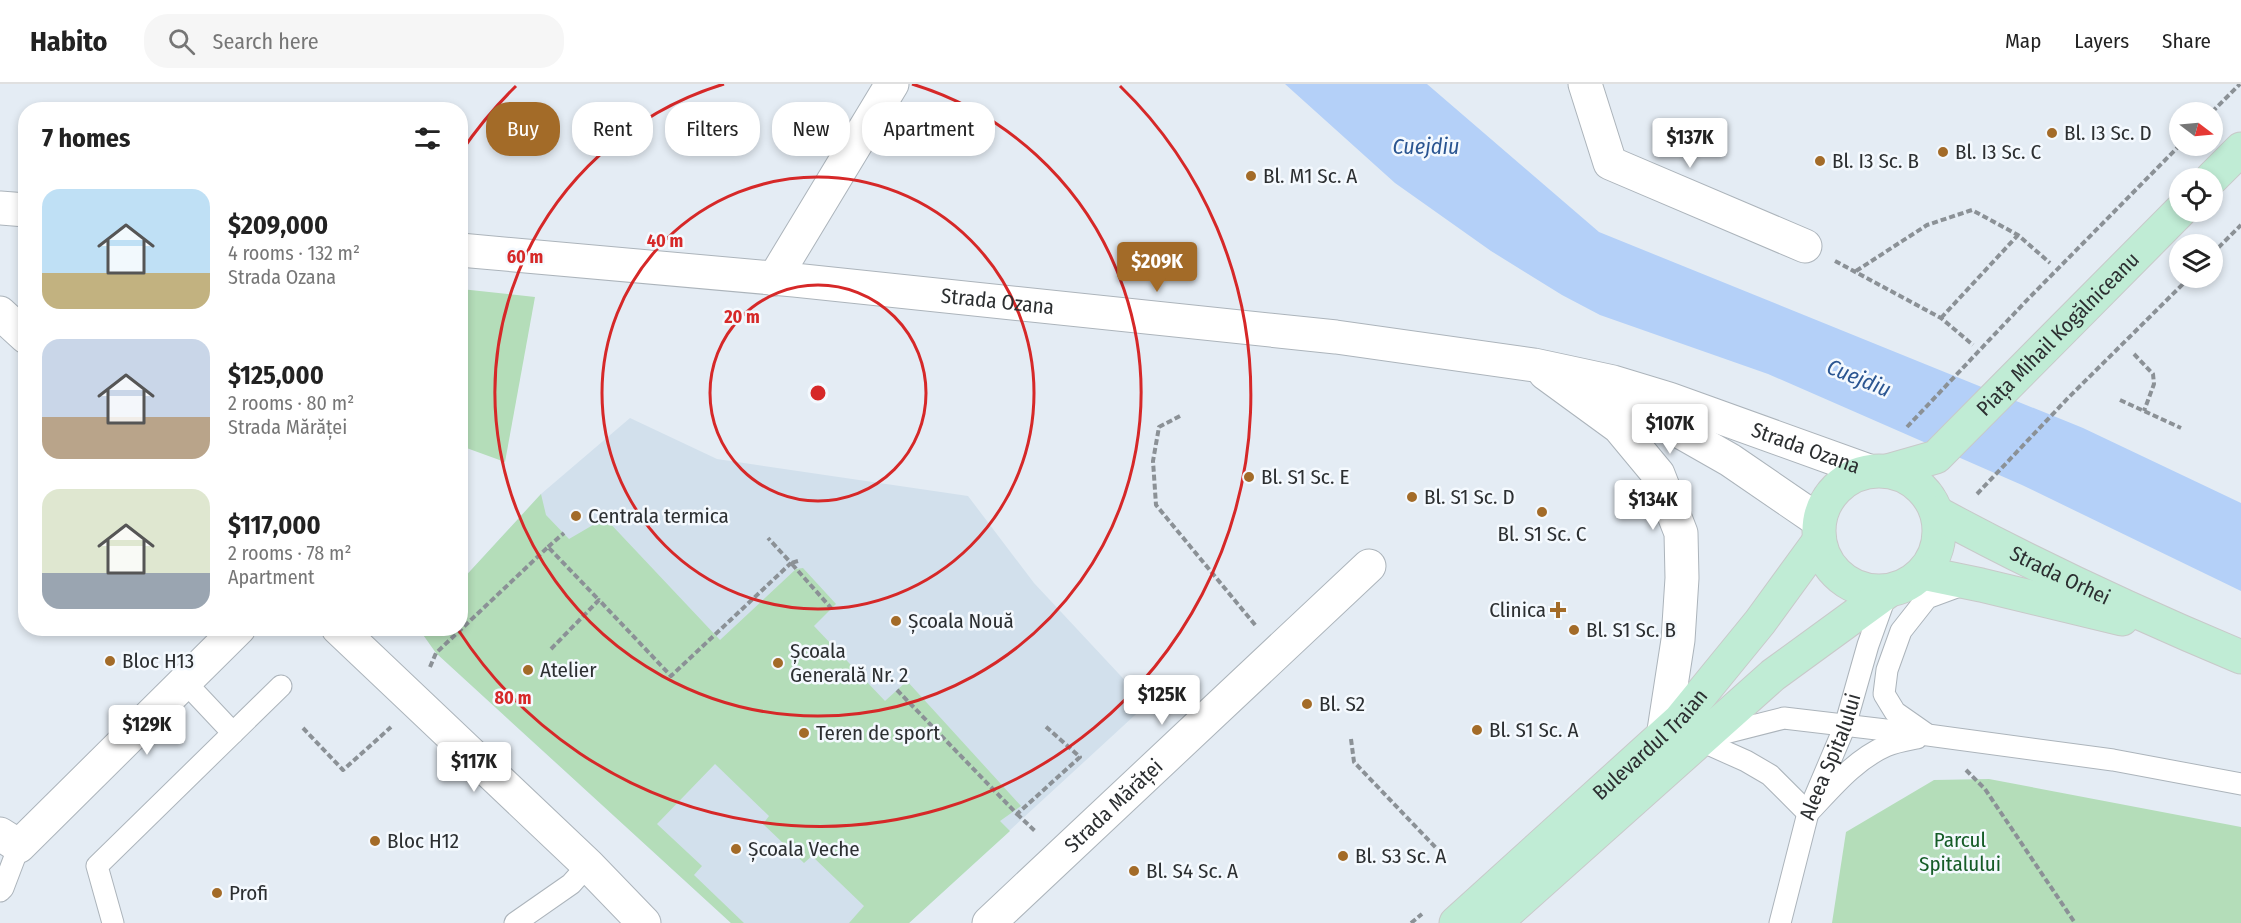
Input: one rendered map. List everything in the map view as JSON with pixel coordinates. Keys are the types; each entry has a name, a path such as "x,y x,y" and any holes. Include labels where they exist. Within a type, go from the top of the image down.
{"main road":[{"path":"2222,168 2241,149"},
{"name":"Piața Mihail Kogălniceanu","path":"1878,471 1936,457 2169,222"},
{"path":"1934,506 1918,485 1904,476 1878,471 1848,480 1831,494 1823,507 1819,531 1827,563 1843,580 1864,590 1887,592 1899,588 1923,573 1938,545 1939,529 1934,506 1936,457"},
{"name":"Strada Orhei","path":"1934,506 2014,554 2184,634 2241,657"},
{"name":"Bulevardul Traian","path":"1456,923 1680,720 1745,640 1819,531"},
{"name":"Strada Orhei","path":"1923,573 1970,582 2184,634"},
{"name":"Bulevardul Traian","path":"1495,923 1773,675 1887,592"}],"street":[{"path":"774,279 892,84"},
{"path":"1585,84 1610,163 1805,246"},
{"path":"0,208 18,209"},
{"name":"Strada Ozana","path":"468,251 774,279 1336,337 1534,365 1613,382 1669,399 1878,471"},
{"path":"0,313 18,330"},
{"path":"1534,365 1619,427 1658,474 1681,533 1682,578 1678,640 1663,737"},
{"name":"Strada Ozana","path":"1534,365 1665,423 1730,460 1819,531"},
{"name":"Strada Mărăței","path":"989,923 1369,566"},
{"path":"9,840 185,682 231,636"},
{"path":"346,636 588,865 644,923"}],"lane":[{"path":"1928,735 1894,712 1884,694 1887,670 1901,631 1927,598 1970,582"},
{"name":"Aleea Spitalului","path":"1780,923 1808,813 1845,726 1865,654 1887,592"},
{"path":"185,682 233,733"},
{"path":"113,923 97,866 281,686"},
{"path":"1699,740 1784,718 2114,760 2241,784"},
{"path":"1699,740 1746,761 1770,775 1808,813 1837,782 1860,762 1886,746 1928,735"},
{"path":"0,891 3,888 9,840"},
{"path":"515,923 571,884 588,865"}],"path":[{"path":"2221,102 2240,84"},
{"path":"1915,418 2169,156"},
{"path":"1856,271 1927,225 1972,210 2018,235 2050,262"},
{"path":"2223,243 2241,225"},
{"path":"1941,318 2018,235"},
{"path":"1805,246 1941,318 1973,345"},
{"path":"2134,354 2153,374 2154,384 2144,411"},
{"path":"2120,400 2181,428"},
{"path":"1180,416 1159,427 1153,461 1156,505 1278,652"},
{"path":"468,623 564,533"},
{"path":"768,538 831,608"},
{"path":"548,547 672,676 791,563 798,561"},
{"path":"552,649 598,600"},
{"path":"427,674 436,653 454,636"},
{"path":"897,690 1023,818"},
{"path":"303,728 343,770 396,723"},
{"path":"1017,814 1080,757 1044,725"},
{"path":"1928,735 1985,789 2075,923"},
{"path":"1351,739 1354,762 1437,849"}],"shaded area":[{"name":"Școala Generală Nr. 2","path":"630,418 717,459 968,496 1034,583 1147,704 909,923 731,923 436,653 424,636 468,636 468,573 541,494"}],"green space":[{"path":"468,290 535,297 505,462 468,449"},
{"path":"541,494 546,515 569,539 605,518 720,640 796,569 803,568 836,604 814,626 885,701 907,681 1021,806 1000,821 1010,831 909,923 849,923 864,906 812,856 804,863 763,824 769,816 715,764 657,824 702,866 694,875 744,923 731,923 436,653 424,636 468,636 468,573"},
{"name":"Parcul Spitalului","path":"1989,779 2241,827 2241,923 1832,923 1846,832 1934,780"}],"water":[{"name":"Cuejdiu","path":"1285,84 1427,84 1599,232 2083,428 2241,503 2241,591 2022,485 1768,374 1600,315 1562,295 1491,251 1395,183"}],"place":[{"name":"Bl. I3 Sc. D","path":"2052,133"},
{"name":"Bl. I3 Sc. C","path":"1943,152"},
{"name":"Bl. I3 Sc. B","path":"1820,161"},
{"name":"Bl. M1 Sc. A","path":"1251,176"},
{"name":"Bl. S1 Sc. E","path":"1249,477"},
{"name":"Bl. S1 Sc. D","path":"1412,497"},
{"name":"Bl. S1 Sc. C","path":"1542,512"},
{"name":"Centrala termica","path":"576,516"},
{"name":"Clinica","path":"1558,610"},
{"name":"Școala Nouă","path":"896,621"},
{"name":"Bl. S1 Sc. B","path":"1574,630"},
{"name":"Bloc H13","path":"110,661"},
{"name":"Școala Generală Nr. 2","path":"778,663"},
{"name":"Atelier","path":"528,670"},
{"name":"Bl. S2","path":"1307,704"},
{"name":"Bl. S1 Sc. A","path":"1477,730"},
{"name":"Teren de sport","path":"804,733"},
{"name":"Bloc H12","path":"375,841"},
{"name":"Școala Veche","path":"736,849"},
{"name":"Bl. S3 Sc. A","path":"1343,856"},
{"name":"Bl. S4 Sc. A","path":"1134,871"},
{"name":"Profi","path":"217,893"}]}
